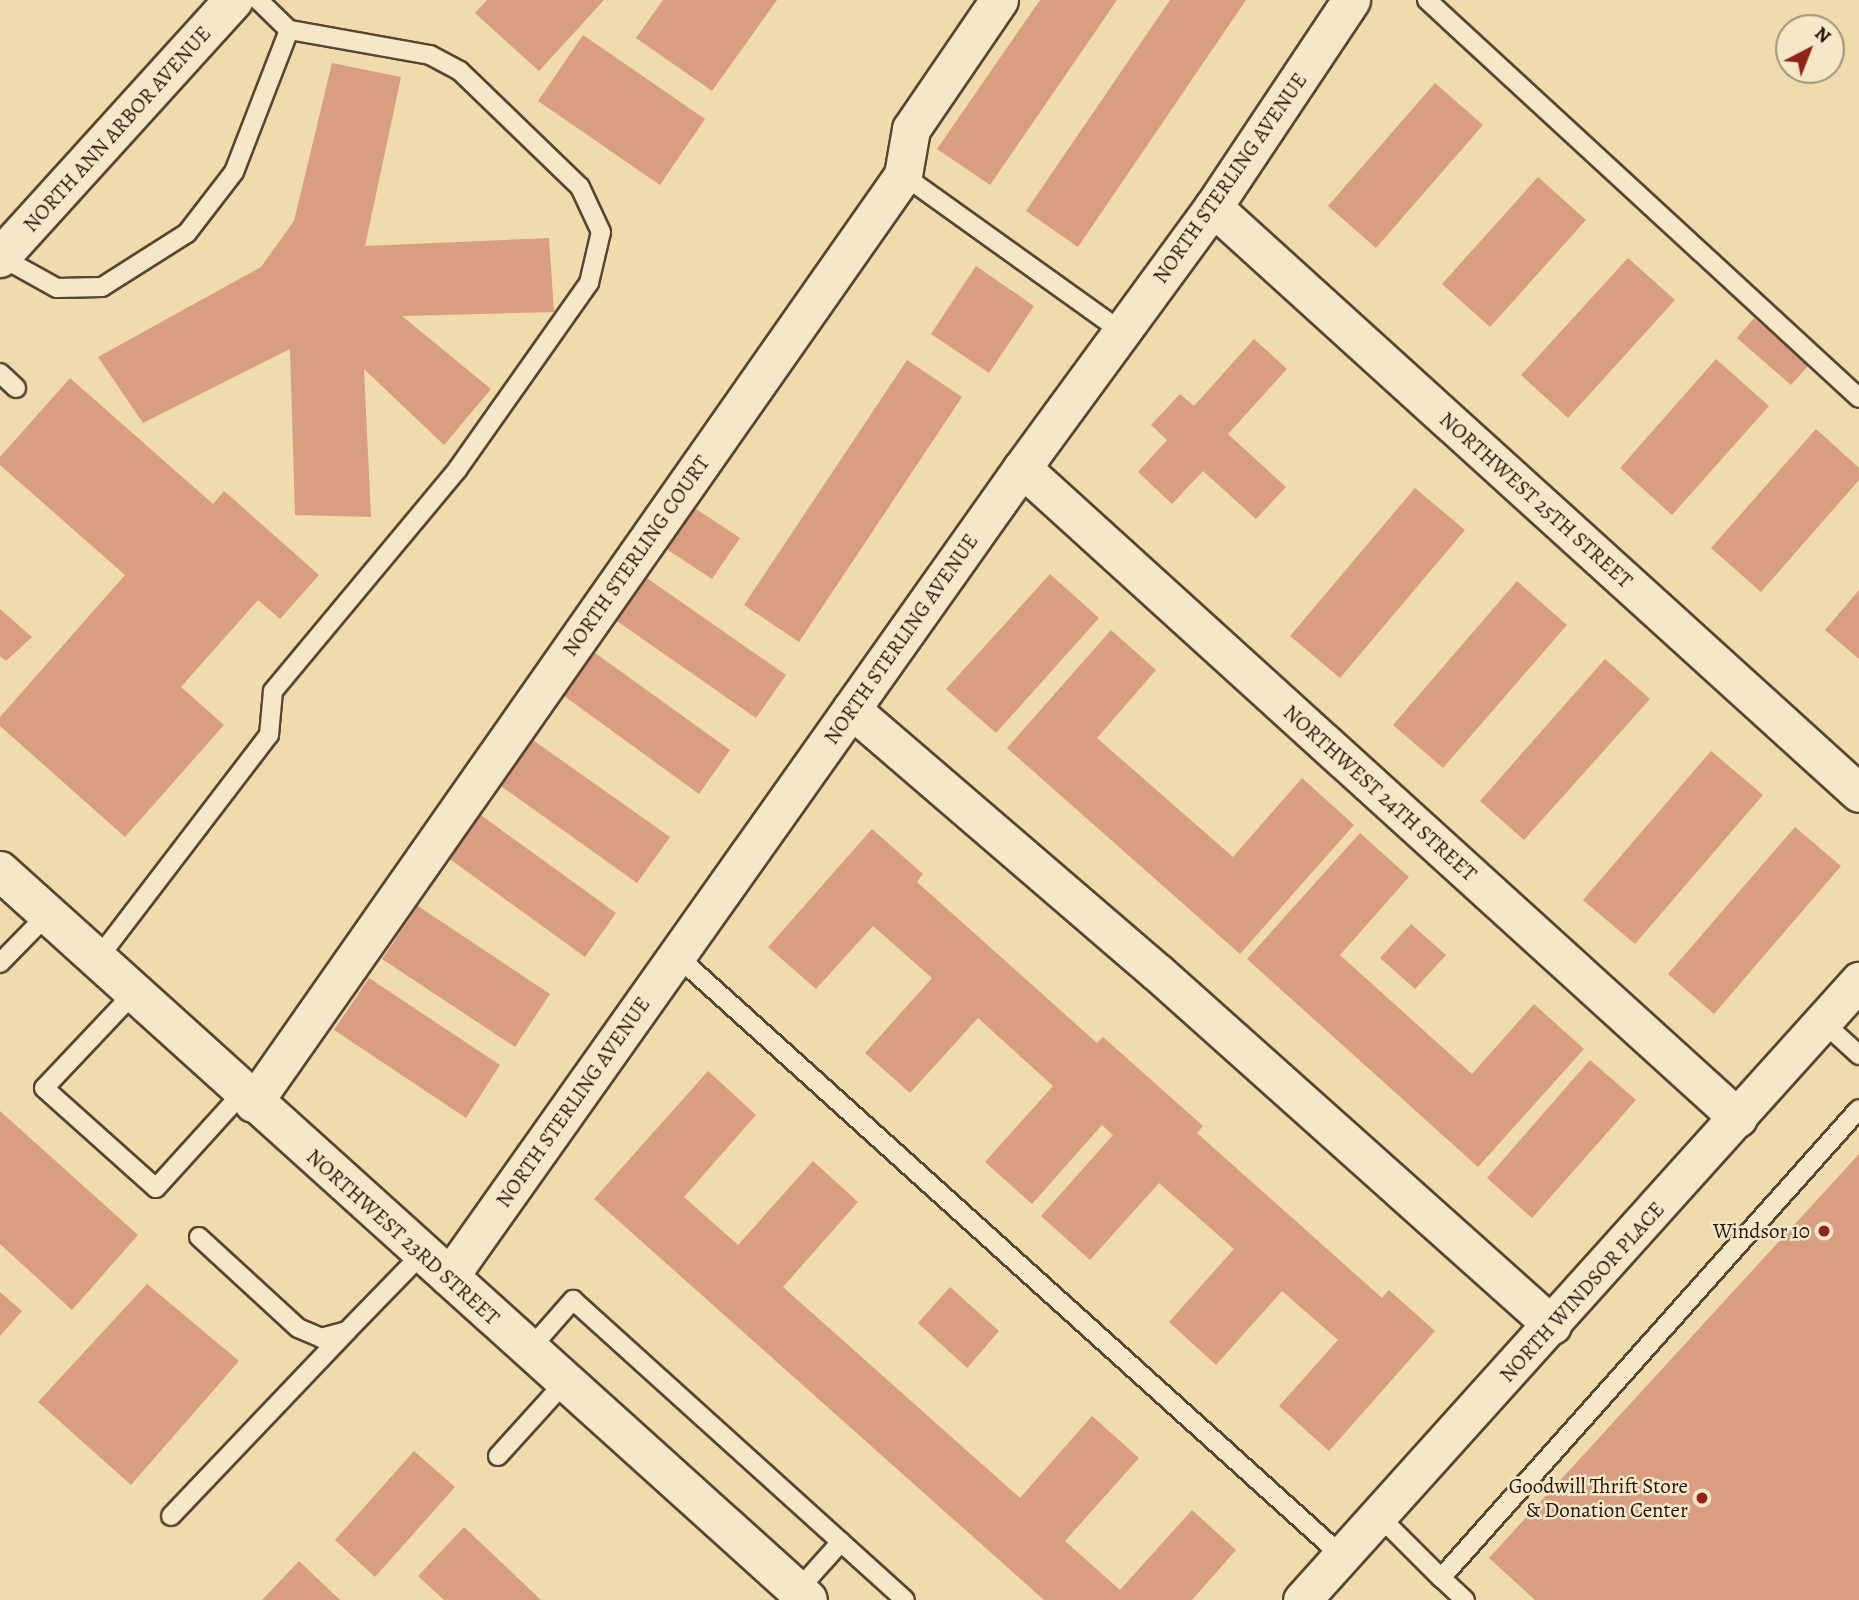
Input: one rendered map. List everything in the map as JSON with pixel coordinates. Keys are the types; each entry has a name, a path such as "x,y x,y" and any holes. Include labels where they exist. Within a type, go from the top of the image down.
{"main road":[{"name":"NORTH ANN ARBOR AVENUE","path":"3,249 234,0"},
{"name":"NORTHWEST 23RD STREET","path":"0,871 96,961 803,1595"}],"street":[{"name":"NORTH STERLING COURT","path":"248,1098 903,175 911,129 999,0"},
{"name":"NORTH STERLING AVENUE","path":"435,1265 677,956 1022,468 1213,207 1351,0"},
{"name":"NORTHWEST 25TH STREET","path":"1213,207 1859,793"},
{"name":"NORTHWEST 24TH STREET","path":"1022,468 1738,1118"},
{"path":"851,709 1157,972 1552,1325"},
{"name":"NORTH WINDSOR PLACE","path":"1316,1595 1342,1556 1859,981"}],"lane":[{"path":"96,961 270,735 273,691 457,470 589,284 601,232 580,187 460,71 430,55 289,30 258,0"},
{"path":"1427,0 1859,398"},
{"path":"3,249 57,288 102,287 187,233 234,172 289,30"},
{"path":"903,175 1122,332"},
{"path":"0,373 16,388"},
{"path":"0,963 47,915"},
{"path":"677,956 1342,1556"},
{"path":"133,994 44,1088 156,1188 248,1098"},
{"path":"1823,1022 1859,1055"},
{"path":"1441,1578 1859,1109"},
{"path":"199,1237 298,1328 321,1338 347,1331"},
{"path":"172,1516 347,1331 435,1265"},
{"path":"529,1350 573,1300 905,1600"},
{"path":"498,1457 565,1382"},
{"path":"1379,1516 1465,1600"},
{"path":"803,1595 841,1542"}],"building":[{"path":"487,0 604,0 539,71 475,13"},
{"path":"663,0 777,0 712,91 636,38"},
{"path":"1040,0 1117,0 990,185 937,149"},
{"path":"1170,0 1246,0 1078,247 1026,211"},
{"path":"583,35 705,119 660,185 538,101"},
{"path":"332,63 401,77 365,246 549,238 554,312 402,316 491,389 444,445 364,369 371,517 295,515 290,349 143,423 98,357 261,267 294,221"},
{"path":"1435,83 1483,125 1376,248 1328,206"},
{"path":"1538,177 1586,220 1490,327 1442,284"},
{"path":"1628,258 1675,300 1568,418 1521,375"},
{"path":"976,266 1034,306 989,373 931,334"},
{"path":"1754,318 1808,366 1791,385 1737,338"},
{"path":"1254,339 1287,369 1228,434 1286,487 1256,519 1203,471 1172,504 1138,472 1167,440 1151,425 1180,394 1194,406"},
{"path":"1716,359 1769,406 1672,515 1620,468"},
{"path":"907,360 962,397 799,642 744,605"},
{"path":"70,378 213,504 224,491 319,575 280,619 258,600 181,687 224,725 125,837 0,726 0,717 125,575 0,465 0,457"},
{"path":"1816,429 1859,468 1859,480 1761,592 1711,548"},
{"path":"1415,488 1465,530 1340,678 1290,636"},
{"path":"693,507 740,538 712,579 665,548"},
{"path":"1050,574 1099,618 996,733 946,689"},
{"path":"644,576 786,675 756,718 614,619"},
{"path":"1517,581 1567,625 1443,768 1393,725"},
{"path":"1859,590 1859,659 1825,630"},
{"path":"0,609 32,637 6,661 0,656"},
{"path":"1111,630 1156,670 1097,738 1233,857 1302,778 1354,825 1240,954 1007,748"},
{"path":"591,650 730,750 699,794 560,693"},
{"path":"1605,659 1650,699 1524,840 1480,801"},
{"path":"530,738 670,837 637,883 498,784"},
{"path":"1711,751 1763,795 1635,944 1583,900"},
{"path":"478,813 616,913 585,957 447,857"},
{"path":"1795,827 1841,866 1714,1014 1668,974"},
{"path":"872,829 923,874 917,882 1097,1043 1103,1037 1203,1126 1197,1133 1382,1298 1389,1290 1435,1331 1329,1451 1279,1406 1338,1340 1282,1291 1216,1365 1169,1322 1234,1249 1159,1183 1090,1260 1041,1216 1113,1135 1102,1125 1032,1204 985,1162 1053,1086 978,1018 910,1093 865,1053 932,978 873,926 816,989 768,947"},
{"path":"1360,833 1409,877 1340,955 1472,1074 1534,1004 1584,1049 1478,1167 1247,959"},
{"path":"418,906 550,994 515,1047 382,959"},
{"path":"1411,924 1446,955 1415,989 1380,958"},
{"path":"369,978 500,1065 466,1118 334,1030"},
{"path":"1590,1060 1636,1100 1532,1218 1487,1178"},
{"path":"708,1071 756,1115 684,1197 738,1245 813,1161 858,1202 783,1287 1020,1498 1092,1416 1139,1458 1065,1541 1120,1590 1192,1510 1236,1550 1192,1600 1044,1600 594,1199"},
{"path":"0,1111 138,1235 72,1310 0,1244"},
{"name":"Goodwill Thrift Store & Donation Center","path":"1859,1154 1859,1600 1535,1600 1489,1558"},
{"path":"147,1284 239,1361 131,1485 38,1402"},
{"path":"950,1287 999,1331 967,1368 918,1323"},
{"path":"0,1292 22,1311 0,1336"},
{"path":"414,1451 455,1487 375,1577 335,1540"},
{"path":"464,1527 541,1600 444,1600 418,1576"},
{"path":"299,1561 340,1600 262,1600"}],"place":[{"name":"Windsor 10","path":"1824,1231"},
{"name":"Goodwill Thrift Store & Donation Center","path":"1702,1498"}]}
